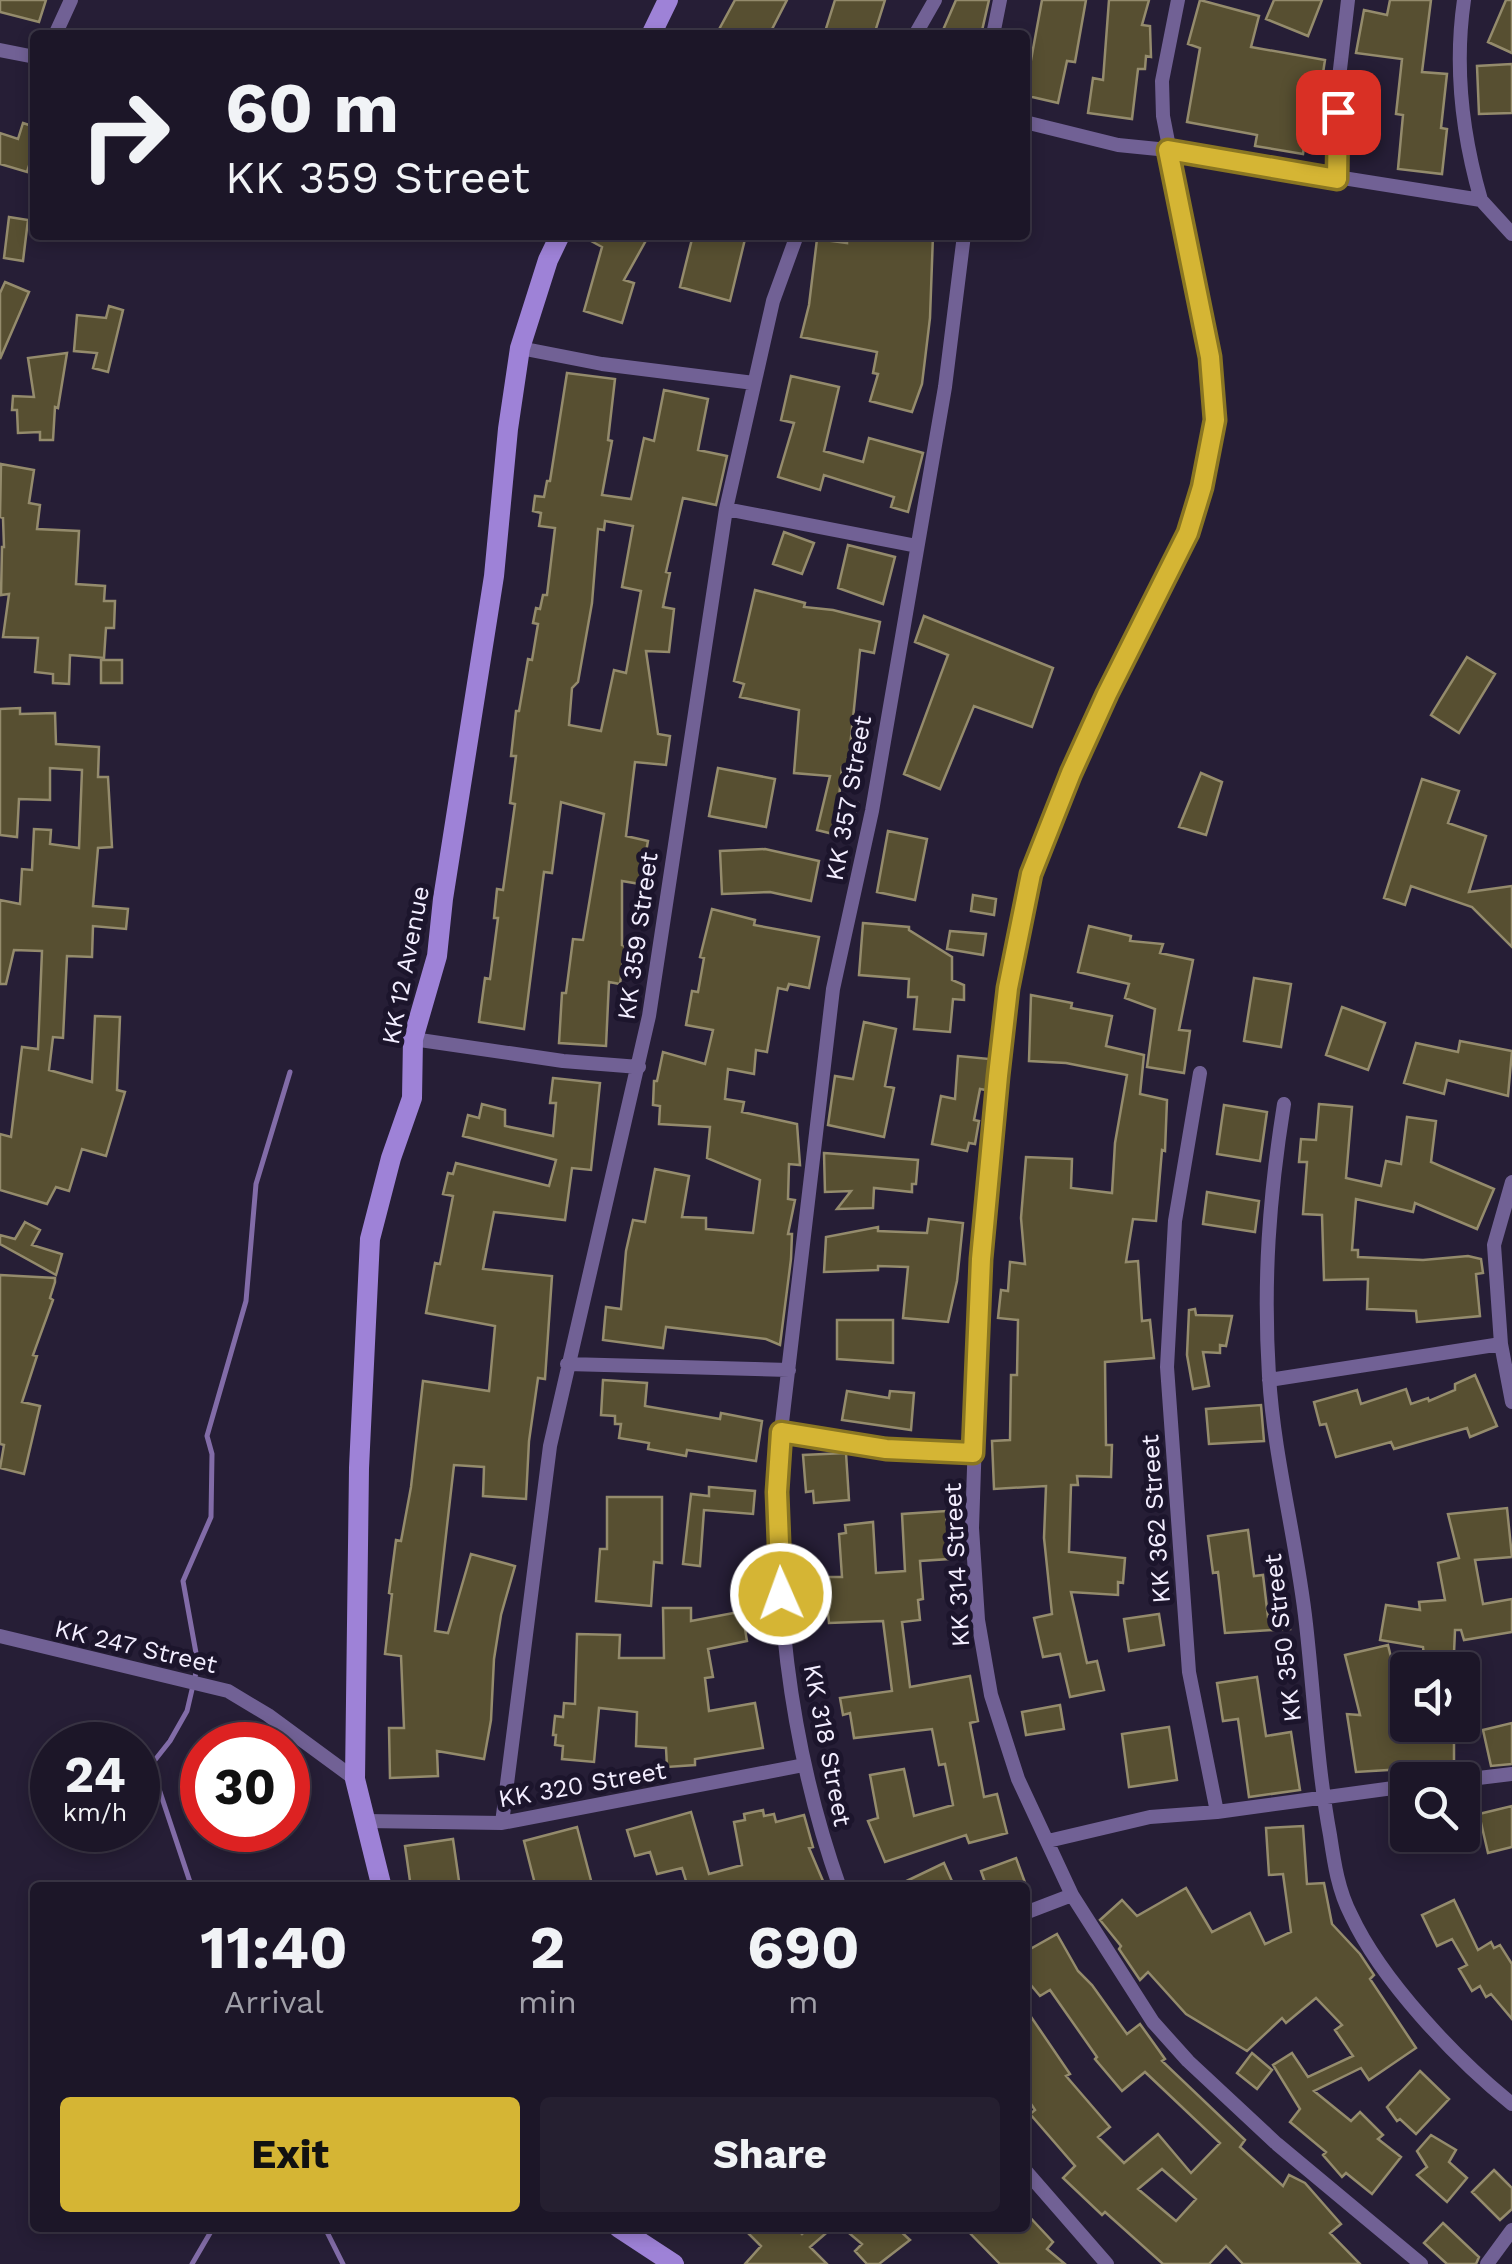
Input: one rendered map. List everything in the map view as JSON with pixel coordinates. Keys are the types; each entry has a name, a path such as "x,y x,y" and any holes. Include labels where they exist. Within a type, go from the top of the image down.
{"main road":[{"path":"653,30 668,0"},
{"name":"KK 12 Avenue","path":"381,1882 356,1779 359,1468 370,1239 412,1098 413,1039 437,956 494,576 520,348 558,240"},
{"path":"625,2232 674,2264"}],"street":[{"path":"57,30 71,0"},
{"path":"918,30 935,0"},
{"path":"994,30 1000,0"},
{"name":"KK 314 Street","path":"1178,0 1162,81 1168,150 1210,357 1215,420 1188,533 1107,694 1031,874 1008,988 981,1259 972,1528 978,1620 991,1694 1018,1778 1072,1895 1154,2022 1188,2061 1277,2144 1421,2264"},
{"path":"1337,179 1339,78 1348,0"},
{"path":"1464,0 1459,35 1466,148 1481,200 1512,234"},
{"path":"0,50 30,56"},
{"path":"1030,123 1118,145 1481,200"},
{"name":"KK 359 Street","path":"502,1822 550,1446 640,1067 726,509 773,300 795,240"},
{"name":"KK 357 Street","path":"788,1370 833,989 872,811 945,387 963,240"},
{"path":"520,348 602,364 754,383"},
{"path":"726,509 917,546"},
{"path":"413,1039 563,1061 640,1067"},
{"name":"KK 362 Street","path":"1200,1073 1175,1222 1167,1367 1189,1672 1217,1812"},
{"name":"KK 350 Street","path":"1284,1104 1264,1266 1269,1380 1306,1620 1323,1796 1337,1878 1349,1912 1391,1982 1512,2104"},
{"path":"1512,1182 1494,1246 1501,1344 1512,1402"},
{"path":"1269,1380 1501,1344"},
{"path":"567,1364 788,1370"},
{"name":"KK 318 Street","path":"788,1370 777,1492 781,1594 792,1702 804,1765 838,1882"},
{"path":"781,1432 886,1449 973,1453"},
{"name":"KK 247 Street","path":"0,1636 228,1691 356,1779"},
{"name":"KK 320 Street","path":"366,1821 502,1822 804,1765"},
{"path":"1480,1778 1512,1774"},
{"path":"1048,1841 1150,1817 1217,1812 1390,1788"},
{"path":"1030,1911 1072,1895"},
{"path":"1030,2176 1107,2264"},
{"path":"1487,2264 1512,2230"}],"building":[{"path":"0,0 46,0 39,22 0,12"},
{"path":"735,0 787,0 772,30 719,30"},
{"path":"835,0 885,0 876,30 826,30"},
{"path":"956,0 989,0 982,30 943,30"},
{"path":"1042,0 1086,0 1075,62 1067,61 1058,103 1030,96 1030,66"},
{"path":"1109,0 1149,0 1142,25 1150,26 1151,57 1146,56 1145,69 1138,69 1132,119 1088,113 1093,78 1103,80"},
{"path":"1200,0 1259,16 1251,47 1325,60 1319,99 1311,98 1303,154 1255,146 1257,135 1187,122 1200,48 1188,44"},
{"path":"1274,0 1322,0 1308,36 1266,19"},
{"path":"1390,0 1431,0 1422,72 1447,74 1441,128 1447,129 1442,174 1398,169 1403,115 1396,114 1402,59 1356,53 1364,10 1387,15"},
{"path":"1506,0 1512,0 1512,53 1488,42"},
{"path":"1512,64 1512,113 1479,114 1477,66"},
{"path":"23,123 30,125 27,172 0,164 0,133 18,139"},
{"path":"9,217 28,220 23,261 4,258"},
{"path":"589,240 646,240 624,280 634,283 622,323 584,311 602,247"},
{"path":"692,240 745,240 730,301 680,287"},
{"path":"817,240 933,240 930,318 922,384 912,412 870,401 878,374 873,373 877,352 801,337"},
{"path":"5,282 29,292 0,359 0,293"},
{"path":"109,306 123,310 108,372 93,368 97,353 74,351 77,315 106,318"},
{"path":"67,353 58,408 55,407 53,440 40,440 40,432 18,433 13,396 34,397 28,358"},
{"path":"567,373 615,379 608,440 612,441 602,495 631,499 644,438 654,441 664,390 708,399 698,450 727,456 716,505 683,498 666,572 670,573 663,607 674,609 669,652 646,651 658,734 670,736 666,765 635,762 626,836 648,841 640,884 622,881 625,946 620,984 609,982 606,1046 559,1043 562,993 566,993 573,939 583,940 604,814 561,802 552,873 544,872 524,1029 479,1022 485,978 490,979 498,918 494,918 497,889 503,890 515,804 510,803 516,711 528,659 532,660 538,624 533,623 536,608 540,609 543,595 547,595 555,528 539,526 541,513 533,511 535,496 544,497","holes":["605,521 633,526 622,587 641,591 626,673 614,670 601,731 569,725 572,688 578,682 592,603 598,529 604,530"]},
{"path":"791,376 839,387 824,451 863,462 869,438 923,453 908,512 891,507 894,497 824,475 820,490 778,477 794,423 781,420"},
{"path":"1,464 34,470 29,503 40,505 37,529 79,531 76,584 105,586 104,601 115,601 114,628 106,628 104,658 70,655 69,684 53,683 53,674 35,672 38,638 3,637 9,594 1,595"},
{"path":"784,532 814,543 802,574 773,564"},
{"path":"848,545 895,557 883,604 838,588"},
{"path":"755,590 805,603 804,607 880,622 874,653 860,650 848,767 842,767 839,798 858,803 849,838 817,830 830,776 794,773 799,710 740,697 744,684 734,681"},
{"path":"924,616 1053,668 1032,727 974,706 940,789 904,774 948,655 915,642"},
{"path":"1467,657 1495,674 1459,733 1431,715"},
{"path":"101,660 122,660 122,683 101,683"},
{"path":"20,708 20,714 55,713 56,744 99,747 98,777 108,777 112,847 98,848 93,906 128,909 126,929 93,926 92,957 67,956 63,1038 53,1037 49,1070 92,1082 95,1016 120,1017 117,1090 125,1092 106,1156 82,1149 69,1191 56,1187 47,1204 0,1190 0,1134 11,1137 22,1047 38,1049 42,951 14,950 6,984 0,984 0,900 20,904 22,869 32,870 34,829 51,830 50,844 79,848 82,770 50,768 50,800 19,799 17,837 0,835 0,709"},
{"path":"718,768 775,779 766,827 709,816"},
{"path":"1201,773 1222,782 1206,835 1179,827"},
{"path":"1422,779 1459,791 1448,823 1486,836 1469,892 1512,886 1512,947 1472,907 1411,886 1405,905 1384,898"},
{"path":"888,831 927,839 915,900 877,892"},
{"path":"765,849 819,861 811,901 770,892 722,894 720,851"},
{"path":"973,895 996,899 994,915 971,911"},
{"path":"712,909 755,920 754,925 819,937 809,988 789,984 787,990 778,988 767,1052 756,1050 754,1074 728,1069 725,1099 744,1102 742,1112 797,1124 800,1165 789,1164 788,1199 795,1200 788,1234 792,1234 791,1259 780,1345 766,1339 666,1327 663,1348 603,1340 606,1307 621,1309 633,1220 645,1222 655,1169 689,1176 682,1217 706,1218 706,1229 753,1233 760,1180 707,1158 710,1127 659,1124 660,1106 653,1105 654,1081 663,1052 705,1064 713,1030 686,1025 692,991 698,992 704,958 700,957"},
{"path":"863,923 909,927 952,957 952,980 964,985 964,1000 953,999 950,1032 914,1029 917,997 908,997 909,979 859,975"},
{"path":"1089,926 1131,936 1130,941 1163,944 1160,953 1193,960 1179,1030 1190,1031 1184,1073 1147,1067 1155,1009 1125,998 1129,984 1078,972"},
{"path":"950,931 986,934 983,955 947,949"},
{"path":"1254,978 1291,984 1281,1047 1244,1041"},
{"path":"1031,995 1112,1016 1106,1046 1144,1055 1140,1094 1167,1100 1156,1221 1133,1219 1126,1262 1138,1261 1142,1321 1150,1320 1154,1358 1105,1362 1106,1445 1112,1445 1111,1477 1077,1476 1078,1485 1071,1485 1069,1552 1125,1558 1123,1583 1118,1582 1118,1595 1071,1592 1087,1663 1097,1661 1104,1690 1070,1697 1060,1654 1043,1657 1034,1618 1052,1614 1044,1538 1046,1486 994,1489 992,1441 1010,1440 1011,1375 1017,1375 1018,1320 998,1318 1001,1290 1008,1291 1010,1262 1025,1264 1021,1218 1026,1157 1072,1159 1071,1188 1112,1193 1115,1143 1127,1075 1066,1063 1029,1061"},
{"path":"1342,1007 1385,1023 1368,1070 1326,1055"},
{"path":"864,1022 896,1029 885,1086 894,1088 884,1137 828,1125 835,1076 853,1079"},
{"path":"1460,1041 1512,1051 1508,1096 1447,1080 1444,1094 1404,1083 1416,1043 1458,1052"},
{"path":"958,1056 990,1059 986,1090 980,1089 974,1120 979,1121 975,1144 969,1143 967,1151 932,1144 941,1096 955,1099"},
{"path":"553,1078 600,1083 591,1170 572,1168 565,1220 494,1212 483,1269 552,1276 545,1379 538,1378 526,1499 483,1496 484,1467 454,1465 435,1631 448,1633 471,1554 515,1566 501,1615 484,1759 437,1751 438,1776 390,1778 389,1728 404,1728 401,1656 385,1654 392,1594 389,1593 396,1540 401,1541 411,1487 423,1381 489,1391 495,1326 426,1313 453,1196 443,1194 448,1173 453,1174 456,1163 549,1186 556,1160 463,1136 468,1115 479,1118 482,1104 505,1110 505,1126 553,1136"},
{"path":"1319,1104 1352,1107 1346,1178 1381,1186 1386,1161 1401,1164 1407,1117 1436,1121 1431,1162 1494,1189 1477,1229 1415,1203 1413,1212 1356,1199 1352,1250 1358,1250 1358,1257 1481,1259 1483,1273 1476,1274 1480,1316 1417,1322 1416,1311 1367,1309 1368,1279 1324,1280 1322,1215 1303,1214 1307,1162 1299,1162 1301,1139 1316,1140"},
{"path":"1224,1105 1267,1112 1260,1161 1217,1154"},
{"path":"824,1153 918,1160 916,1184 912,1184 912,1192 874,1188 873,1208 837,1209 851,1191 825,1192"},
{"path":"1207,1192 1259,1201 1255,1232 1203,1224"},
{"path":"929,1219 963,1223 948,1322 903,1318 908,1267 824,1272 826,1237 878,1227 878,1231 927,1233"},
{"path":"25,1222 40,1230 32,1245 62,1254 56,1275 0,1244 0,1235 15,1239"},
{"path":"0,1275 55,1278 50,1298 53,1300 33,1355 37,1356 22,1402 40,1406 24,1474 0,1468 4,1445 0,1444"},
{"path":"1195,1309 1196,1315 1232,1316 1226,1346 1220,1345 1220,1353 1203,1352 1209,1386 1193,1389 1187,1355 1189,1310"},
{"path":"837,1320 893,1320 893,1363 837,1359"},
{"path":"1475,1375 1497,1426 1470,1437 1467,1428 1394,1449 1391,1442 1336,1457 1314,1402 1357,1390 1361,1404 1406,1389 1411,1404 1428,1398 1429,1401 1455,1390 1455,1384"},
{"path":"603,1380 647,1383 645,1406 720,1419 721,1413 762,1421 756,1461 687,1450 686,1456 648,1449 649,1443 619,1438 621,1424 615,1424 615,1416 601,1415"},
{"path":"847,1391 889,1398 890,1391 914,1393 911,1430 842,1420"},
{"path":"1261,1405 1264,1441 1209,1444 1206,1409"},
{"path":"846,1453 849,1500 814,1503 813,1491 806,1492 803,1455"},
{"path":"709,1487 755,1491 753,1514 704,1510 700,1566 683,1564 691,1494 709,1496"},
{"path":"607,1497 662,1497 662,1563 654,1562 651,1606 596,1601 600,1549 607,1549"},
{"path":"1507,1508 1512,1557 1475,1560 1483,1604 1512,1599 1512,1632 1464,1640 1461,1630 1455,1630 1454,1652 1424,1652 1423,1647 1380,1640 1386,1605 1420,1610 1419,1602 1445,1600 1438,1563 1459,1558 1448,1514"},
{"path":"946,1511 949,1559 920,1561 920,1620 902,1622 910,1687 970,1676 978,1721 970,1723 984,1797 997,1794 1007,1833 969,1843 966,1835 885,1862 868,1821 878,1818 870,1775 904,1769 914,1816 953,1805 945,1764 939,1765 932,1729 854,1738 850,1713 843,1715 840,1698 892,1691 883,1621 829,1623 828,1613 818,1614 817,1594 825,1593 824,1577 842,1577 839,1534 846,1533 845,1525 873,1522 876,1573 905,1571 902,1514"},
{"path":"1248,1530 1254,1576 1263,1575 1268,1617 1288,1614 1290,1629 1225,1633 1218,1572 1213,1573 1208,1536"},
{"path":"663,1608 691,1608 691,1621 755,1609 758,1626 745,1629 747,1641 708,1649 713,1677 705,1678 709,1711 755,1703 763,1748 695,1759 695,1765 667,1767 666,1748 636,1746 637,1712 599,1708 594,1762 562,1759 563,1746 555,1745 553,1735 555,1716 563,1717 564,1703 575,1704 577,1634 620,1635 619,1658 664,1658"},
{"path":"1159,1614 1164,1645 1129,1651 1124,1619"},
{"path":"1388,1645 1390,1742 1454,1742 1454,1762 1390,1762 1390,1770 1356,1772 1347,1714 1360,1715 1345,1655"},
{"path":"1257,1677 1266,1736 1291,1732 1300,1790 1249,1797 1238,1719 1223,1721 1217,1683"},
{"path":"1060,1705 1064,1729 1026,1735 1022,1712"},
{"path":"1512,1723 1512,1764 1491,1766 1483,1730"},
{"path":"1169,1727 1177,1780 1129,1787 1122,1734"},
{"path":"1512,1806 1512,1847 1488,1853 1480,1814"},
{"path":"763,1810 764,1816 774,1814 776,1822 804,1815 813,1847 809,1848 823,1882 682,1882 686,1881 682,1868 657,1874 650,1852 635,1856 627,1830 691,1812 709,1874 742,1865 734,1822 745,1820 744,1814"},
{"path":"1303,1826 1307,1884 1324,1883 1332,1924 1360,1954 1374,1975 1370,1979 1416,2048 1369,2080 1361,2068 1314,2091 1351,2121 1360,2112 1383,2135 1378,2139 1401,2157 1372,2194 1346,2173 1342,2177 1323,2155 1326,2152 1290,2122 1300,2109 1273,2065 1292,2053 1308,2077 1353,2056 1335,2030 1342,2025 1316,1998 1286,2023 1282,2018 1247,2051 1186,2014 1148,1972 1140,1980 1119,1949 1121,1946 1100,1920 1122,1900 1137,1916 1186,1888 1212,1932 1250,1913 1265,1944 1291,1932 1283,1874 1269,1875 1266,1828"},
{"path":"577,1827 591,1882 534,1882 524,1841"},
{"path":"453,1839 459,1882 410,1882 405,1846"},
{"path":"1016,1858 1025,1882 985,1882 981,1871"},
{"path":"944,1863 952,1882 904,1882"},
{"path":"1454,1900 1478,1950 1491,1942 1494,1948 1500,1945 1512,1964 1512,2019 1491,1994 1486,1997 1480,1986 1472,1991 1459,1969 1467,1965 1452,1939 1437,1946 1422,1915"},
{"path":"1057,1934 1078,1971 1127,2034 1140,2024 1165,2059 1162,2061 1245,2140 1240,2147 1283,2186 1289,2175 1305,2183 1341,2224 1330,2233 1360,2264 1243,2264 1226,2246 1209,2264 1163,2264 1105,2212 1102,2215 1063,2178 1075,2166 1030,2114 1035,2110 1030,2102 1030,2015 1070,2074 1066,2076 1110,2127 1098,2137 1124,2163 1158,2134 1191,2173 1220,2143 1145,2072 1122,2091 1095,2059 1050,1990 1040,1996 1030,1984 1030,1949","holes":["1162,2169 1196,2199 1176,2221 1138,2189"]},
{"path":"1252,2053 1272,2070 1257,2089 1237,2073"},
{"path":"1420,2071 1449,2099 1416,2134 1400,2119 1397,2121 1387,2107"},
{"path":"1431,2135 1456,2150 1449,2162 1467,2178 1447,2202 1417,2175 1427,2167 1417,2151"},
{"path":"1494,2170 1512,2188 1512,2209 1500,2220 1472,2192"},
{"path":"1030,2217 1053,2242 1047,2249 1065,2264 1000,2264 969,2232 1030,2232"},
{"path":"1443,2223 1479,2257 1476,2264 1447,2264 1424,2243"},
{"path":"747,2232 827,2232 810,2247 827,2264 745,2264 761,2246"},
{"path":"848,2232 901,2232 910,2240 879,2264 867,2264 855,2251 862,2244"}],"waterway":[{"path":"190,1882 151,1765 187,1711 198,1664 183,1581 211,1517 212,1454 207,1436 246,1301 256,1184 290,1072"},
{"path":"192,2264 211,2232"},
{"path":"327,2232 343,2264"}],"route":[{"path":"781,1594 777,1492 781,1432 886,1449 973,1453 981,1259 998,1076 1008,988 1031,874 1107,694 1188,533 1215,420 1210,357 1168,150 1337,179 1338,112"}]}
